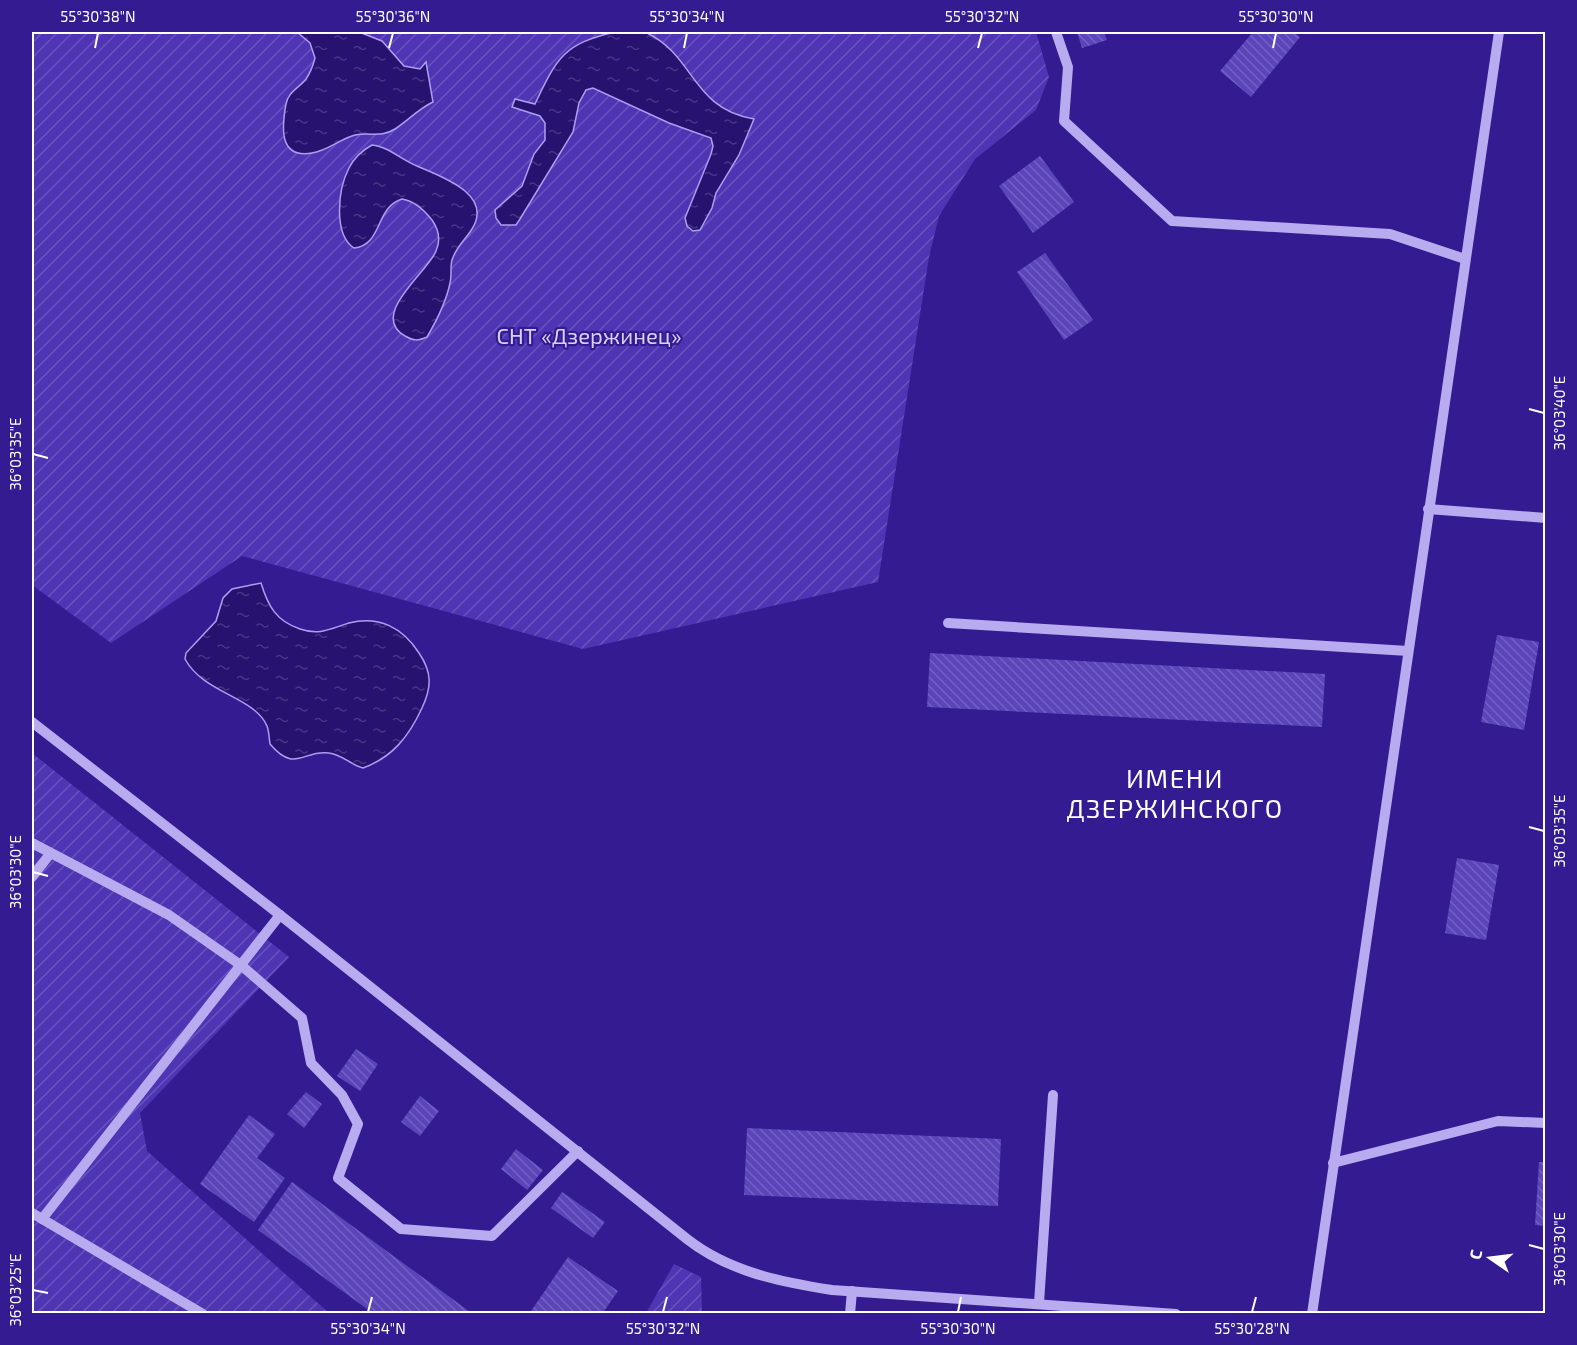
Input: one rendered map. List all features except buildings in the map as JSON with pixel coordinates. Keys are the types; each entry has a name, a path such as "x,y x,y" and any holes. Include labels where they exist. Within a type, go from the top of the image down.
{"street":[{"path":"1056,32 1068,67 1064,121 1172,221 1390,234 1465,259"},
{"path":"1312,1314 1332,1164 1499,32"},
{"path":"1428,509 1545,518"},
{"path":"948,623 1408,651"},
{"path":"32,722 280,915 701,1250 728,1264 784,1281 852,1291 1040,1303 1090,1310 1176,1314"},
{"path":"32,843 169,915 242,966 302,1018 311,1063 342,1095 358,1124 338,1178 401,1229 492,1236 578,1151"},
{"path":"32,877 50,854"},
{"path":"42,1219 280,915"},
{"path":"1040,1303 1053,1095"},
{"path":"1332,1164 1498,1121 1545,1123"},
{"path":"32,1213 203,1314"},
{"path":"850,1314 852,1291"}],"green space":[{"name":"СНТ «Дзержинец»","path":"32,32 1036,32 1049,77 1036,110 975,159 939,216 929,257 878,582 583,649 242,556 111,643 32,585"},
{"path":"32,753 289,957 140,1113 147,1151 329,1313 32,1313"},
{"path":"674,1264 701,1277 702,1313 646,1313"}],"water":[{"path":"297,32 359,32 382,41 404,66 420,69 426,62 433,102 390,132 355,135 312,153 301,154 293,151 285,139 286,104 291,93 307,77 315,58 310,43"},
{"path":"615,32 644,32 663,43 718,105 754,119 739,155 716,193 712,208 700,230 693,231 687,226 685,218 711,154 713,146 711,138 669,123 593,88 586,90 579,103 573,132 516,225 501,225 496,218 495,210 522,186 534,154 545,140 545,123 540,116 512,107 515,99 535,104 549,75 564,55 584,42"},
{"path":"372,145 383,148 450,181 470,196 476,206 477,217 472,229 452,260 451,280 444,304 427,337 421,339 414,340 405,336 395,327 393,317 404,293 436,251 439,235 432,220 419,207 402,199 393,203 387,210 370,240 354,248 347,241 340,222 340,199 345,177 351,164 361,152"},
{"path":"261,583 274,612 292,626 314,632 360,621 380,622 398,630 413,644 426,667 429,686 417,718 406,736 383,758 363,768 338,755 329,753 293,759 286,758 270,744 268,728 261,716 241,701 204,680 185,659 186,653 216,621 223,598 232,589"}],"district":[{"name":"ИМЕНИ ДЗЕРЖИНСКОГО","path":"1175,792"}]}
